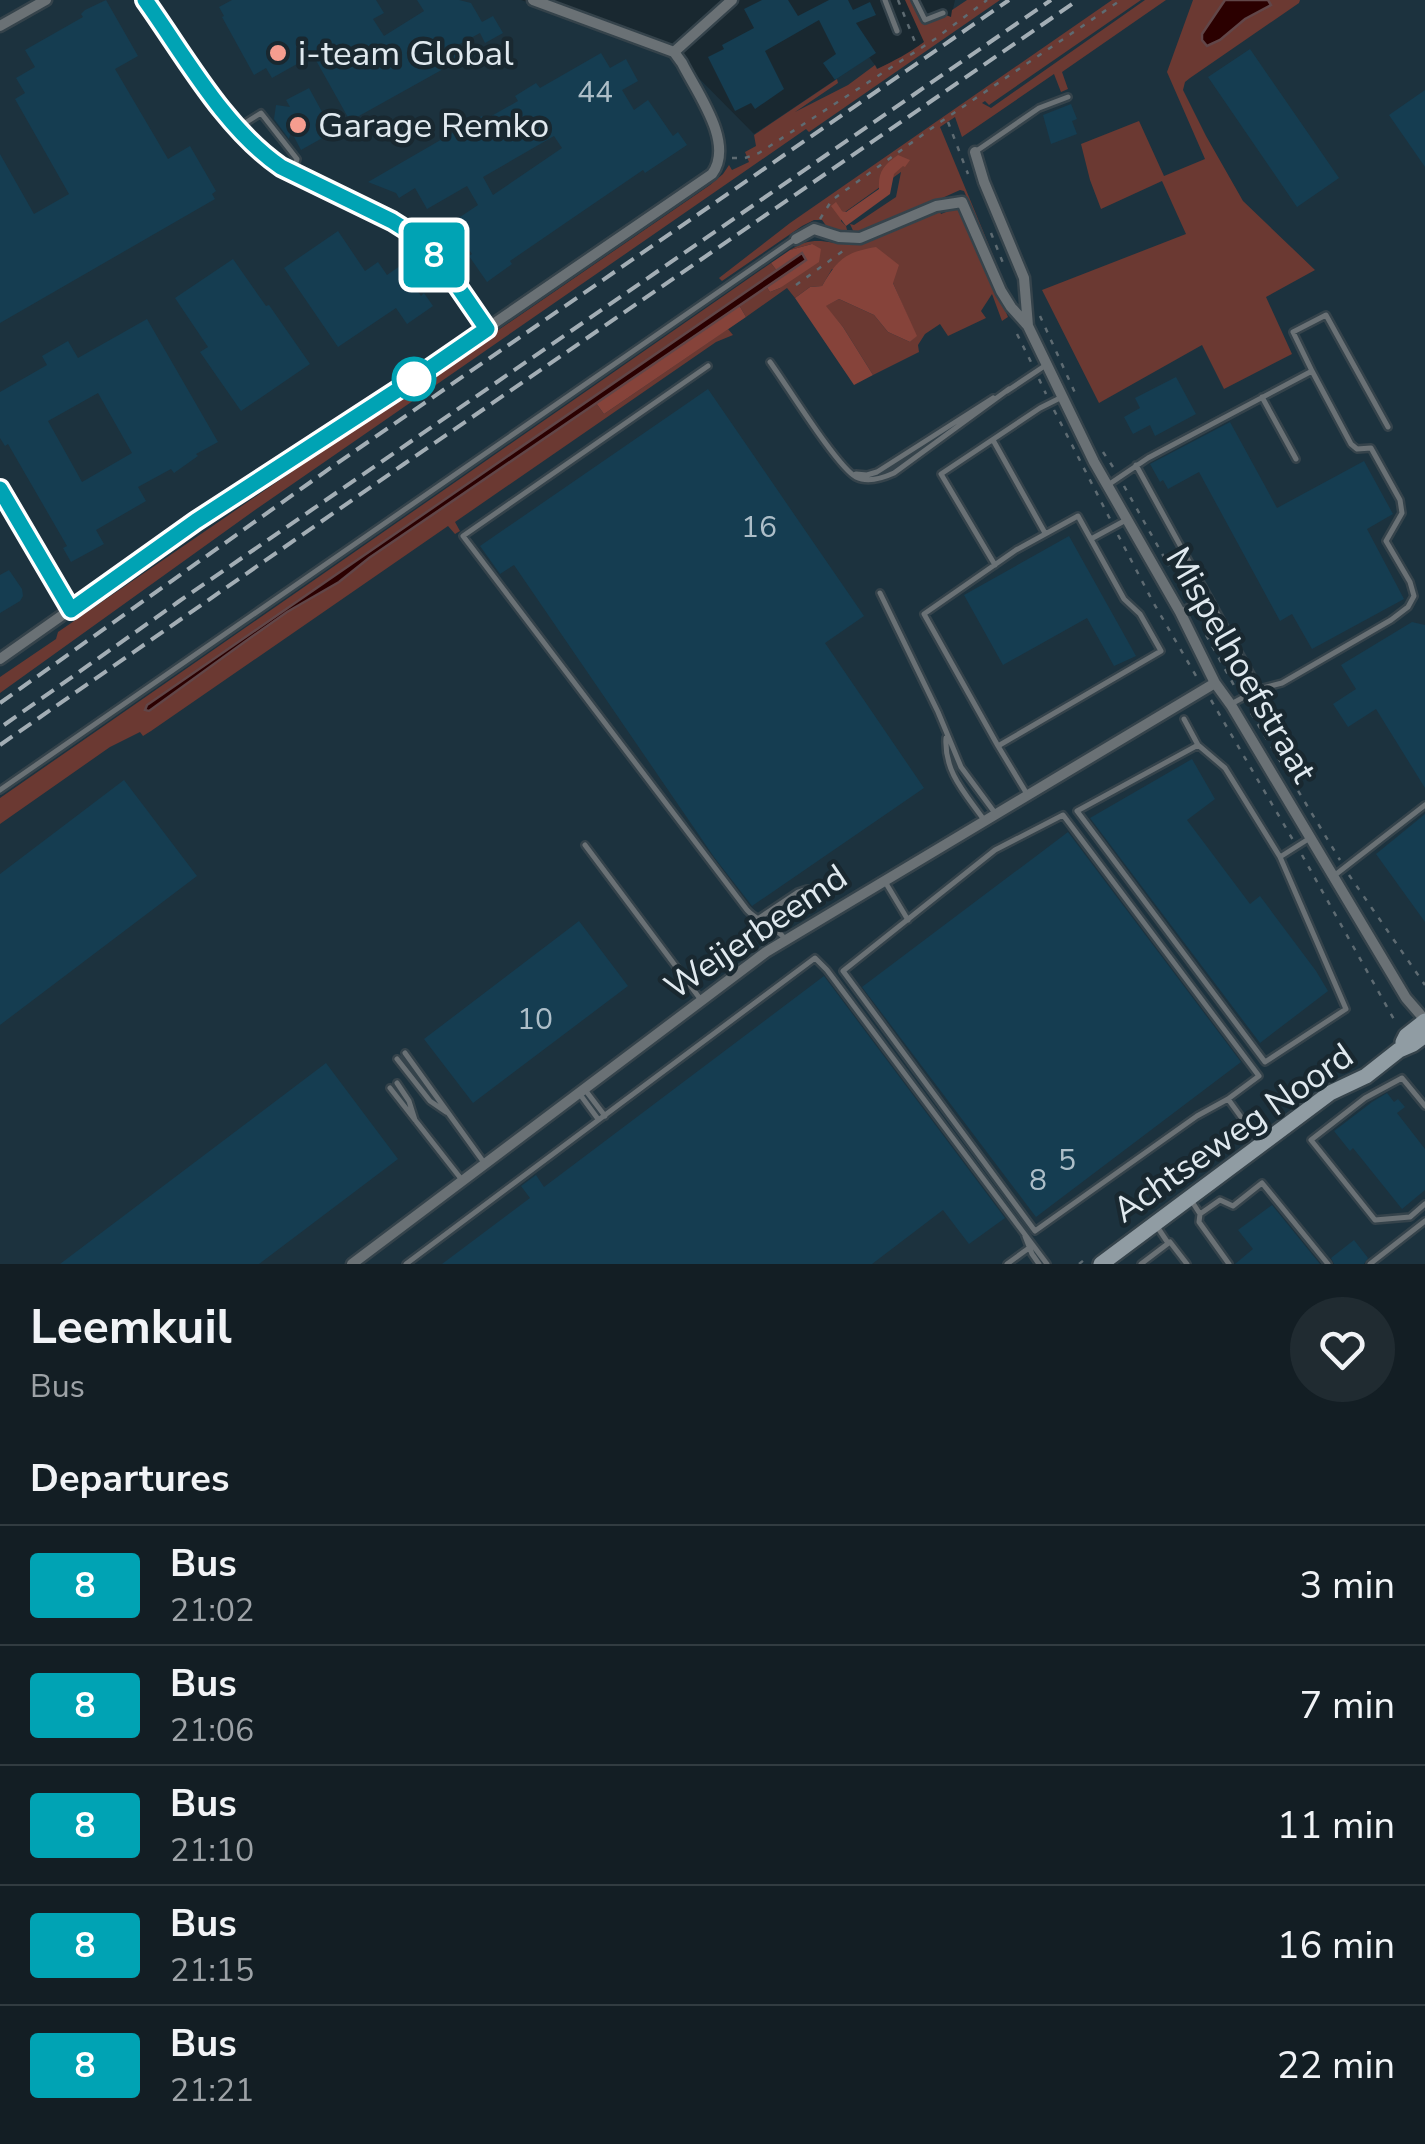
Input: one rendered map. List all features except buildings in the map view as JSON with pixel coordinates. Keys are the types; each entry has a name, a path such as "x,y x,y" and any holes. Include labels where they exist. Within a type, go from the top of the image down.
{"street":[{"path":"0,26 46,0"},
{"path":"145,0 237,128 266,157 411,233 454,281 487,329"},
{"path":"0,658 196,521 413,380 702,182 720,164 716,128 674,52 533,0"},
{"path":"674,52 732,0"},
{"name":"Mispelhoefstraat","path":"976,152 984,182 1024,278 1028,326"},
{"name":"Mispelhoefstraat","path":"860,238 936,206 962,202 1001,291 1028,326 1107,486 1186,610 1215,682 1406,998 1425,1021"},
{"path":"796,238 816,229 839,237 860,238"},
{"path":"0,489 71,610"},
{"name":"Weijerbeemd","path":"352,1264 785,940 1215,682"},
{"name":"Achtseweg Noord","path":"1399,1050 1406,1036 1425,1021"},
{"name":"Achtseweg Noord","path":"1100,1264 1330,1093 1366,1076 1425,1035"}],"lane":[{"path":"885,0 897,31"},
{"path":"915,0 926,20 944,13"},
{"path":"976,152 1039,108 1068,97"},
{"path":"237,128 261,114 297,159 293,173"},
{"path":"0,790 796,238"},
{"path":"1231,705 1259,689 1282,684 1391,620 1408,608 1414,596 1386,541 1402,513 1400,500 1371,448 1357,449 1351,444 1293,332 1326,315 1388,427"},
{"path":"770,362 848,470 866,475 877,472 1046,365"},
{"path":"708,366 463,536 751,915 775,928 785,940"},
{"path":"1107,486 1136,465 1312,371"},
{"path":"996,564 941,474 1061,397"},
{"path":"1262,398 1296,459"},
{"path":"993,440 1046,534"},
{"path":"1136,465 1259,689"},
{"path":"998,746 1161,651 1140,614 1124,599 1078,516 996,564 924,614 998,746 1026,794"},
{"path":"1091,539 1126,520"},
{"path":"880,593 961,767 995,813"},
{"path":"1186,610 1208,597"},
{"path":"1184,719 1198,745 1226,768 1280,857 1346,1008 1264,1062 1077,812 1198,745"},
{"path":"946,730 947,761 952,774 984,820"},
{"path":"1333,876 1425,804"},
{"path":"1064,814 1259,1076 1228,1099 1197,1116 1036,1231 843,971 996,850 1064,814"},
{"path":"1280,857 1310,838"},
{"path":"585,845 701,1000"},
{"path":"884,880 908,920"},
{"path":"807,890 802,897 761,921 798,892 807,890"},
{"path":"406,1264 814,958 828,970 1046,1264"},
{"path":"405,1053 485,1164"},
{"path":"398,1059 430,1100 450,1114"},
{"path":"1425,1106 1402,1078 1365,1098 1310,1140 1374,1220 1410,1217 1425,1204"},
{"path":"397,1083 416,1123"},
{"path":"390,1088 462,1181"},
{"path":"582,1091 602,1118"},
{"path":"1228,1099 1261,1144"},
{"path":"1228,1264 1198,1222 1200,1214 1220,1200 1233,1206 1262,1183 1328,1264"},
{"path":"1190,1198 1200,1214"},
{"path":"1370,1264 1425,1221"},
{"path":"1155,1223 1188,1264"},
{"path":"1022,1229 1038,1264"},
{"path":"1141,1264 1168,1243"},
{"path":"1007,1264 1029,1248"}],"path":[{"path":"898,0 917,46"},
{"path":"721,154 737,159 759,153 935,39 987,0"},
{"path":"816,229 832,200 1121,0"},
{"path":"796,285 860,238"},
{"path":"1027,300 1036,309 1075,393"},
{"name":"Mispelhoefstraat","path":"1098,443 1172,573"},
{"name":"Mispelhoefstraat","path":"1186,610 1345,868 1425,985"}],"shaded area":[{"path":"0,0 521,0 674,53 754,134 869,57 878,69 906,55 951,17 955,0 1425,0 1425,1264 0,1264"},
{"path":"905,0 912,0 925,24 946,15 951,17 952,10 967,0 1000,0 809,132 806,129 255,510 0,693 0,677 56,639 58,632 710,185 729,165 732,170 749,162 745,152 756,146 754,135 837,79 838,83 795,112 848,85 875,65 877,69 924,42"},
{"path":"1112,0 1141,0 989,105 982,103 991,108 1145,0 1166,0 1062,72 1068,89 1061,92 1054,74 962,137 955,117 940,127 1007,289 964,191 855,235 850,224 896,197 901,172 842,211 841,221 848,234 827,227 822,220 814,220 722,281 719,278 790,223"},
{"path":"1193,0 1300,0 1190,78 1183,90 1243,201 1315,270 1266,297 1292,354 1224,389 1202,345 1099,403 1042,290 1186,234 1162,181 1101,209 1081,144 1139,121 1164,176 1205,159 1167,72"},
{"path":"1225,0 1268,0 1271,5 1207,46 1202,34"},
{"path":"898,155 910,160 894,174 890,194 846,226 831,206 836,202 846,212 879,189 883,169"},
{"path":"961,206 1008,317 1002,321 992,294 981,311 986,318 948,336 940,324 925,334 918,345 919,352 873,375 825,306 839,299 874,315 888,332 910,342 916,336 893,283 832,269 822,286 810,287 795,298 787,288 746,317 739,305 766,286 770,292 780,288 812,244 790,250 800,245 816,241 868,241 939,210 941,214"},
{"path":"812,244 821,249 819,262 770,292 766,286 806,260 802,253 777,271 771,263 790,250"},
{"path":"876,247 899,265 893,283 917,336 910,342 888,332 874,315 839,299 826,306 873,375 854,385 795,298 810,287 822,286 849,255"},
{"path":"802,253 806,260 339,582 287,612 149,711 145,710 147,705"},
{"path":"771,263 777,271 147,705 147,711 596,403 604,414 728,329 733,335 716,342 455,522 460,531 455,534 448,526 151,731 143,736 140,732 110,747 0,824 0,798"},
{"path":"739,305 746,317 604,414 596,403"}],"railway":[{"path":"0,703 336,464 1009,0"},
{"path":"4,725 1051,0"},
{"path":"0,745 1078,0"}],"bus line":[{"name":"8","path":"0,489 71,610 196,521 487,329 454,281 411,233 266,157 237,128 145,0"}],"place":[{"name":"i-team Global","path":"278,53"},
{"name":"Garage Remko","path":"298,125"}]}
